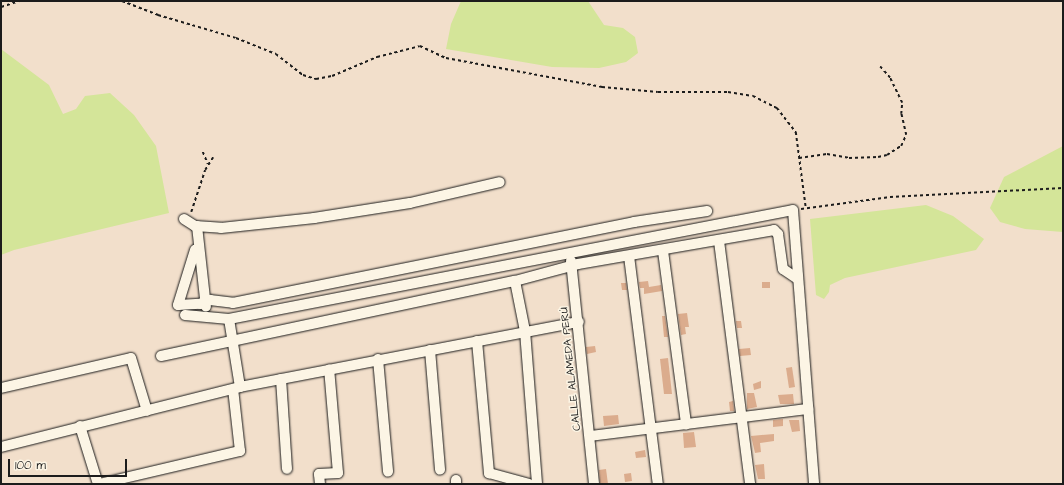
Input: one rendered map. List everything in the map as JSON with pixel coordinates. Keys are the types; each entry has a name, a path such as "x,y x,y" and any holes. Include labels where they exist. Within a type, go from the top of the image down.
{"street":[{"path":"184,219 197,226 221,228 314,218 410,203 500,182"},
{"path":"185,315 228,319 793,210 814,484"},
{"path":"198,237 184,293 178,305 214,300 233,303 284,294 634,222 707,211"},
{"path":"197,226 202,284 207,302 204,316"},
{"path":"161,356 515,282 570,266 663,251 774,230 778,234 783,269 798,279"},
{"path":"719,241 750,484"},
{"path":"663,251 686,424"},
{"name":"CALLE ALAMEDA PERÚ","path":"572,252 570,266 579,322 594,484"},
{"path":"629,256 658,484"},
{"path":"515,282 524,331 538,484"},
{"path":"80,426 99,484 240,451 237,388 228,319"},
{"path":"1,447 80,426 237,388 378,359 579,322"},
{"path":"478,341 490,473 529,484"},
{"path":"430,350 440,470"},
{"path":"1,388 131,358 147,411"},
{"path":"378,359 388,472"},
{"path":"319,479 338,473 329,369"},
{"path":"281,379 287,469"},
{"path":"590,436 808,409"}],"path":[{"path":"1,7 20,1"},
{"path":"122,1 158,15 236,38 276,54 303,75 316,79 332,76 377,57 420,46 446,58 602,86 658,92 728,92 753,96 777,108 788,119 796,132 806,208"},
{"path":"799,158 827,154 849,158 878,157 887,155 901,146 906,135 901,114 902,103 890,78 880,67"},
{"path":"203,152 208,164"},
{"path":"184,219 193,210 208,164 213,158"},
{"path":"793,210 890,197 1063,188"}],"green space":[{"path":"461,1 588,1 604,25 623,28 635,37 638,53 626,62 599,68 552,67 446,49 451,24"},
{"path":"1,49 49,85 63,114 76,109 85,96 110,93 134,115 156,146 169,213 14,250 1,255"},
{"path":"1063,146 1063,232 1025,229 1000,222 990,208 1004,177"},
{"path":"926,205 953,216 984,239 976,250 845,278 830,285 829,292 824,299 816,295 810,219"}],"building":[{"path":"648,281 649,287 661,285 662,291 644,294 644,288 640,288 639,282"},
{"path":"762,282 770,282 770,288 762,288"},
{"path":"621,283 626,283 627,290 622,290"},
{"path":"687,313 689,327 685,327 686,334 681,335 678,314"},
{"path":"662,316 665,316 668,337 664,337"},
{"path":"736,321 741,321 742,328 737,328"},
{"path":"595,346 596,352 587,354 586,347"},
{"path":"750,348 751,355 740,356 739,349"},
{"path":"668,358 672,394 664,394 660,359"},
{"path":"792,367 795,387 789,388 786,368"},
{"path":"761,381 761,388 754,390 753,384"},
{"path":"747,393 754,393 757,407 747,409"},
{"path":"793,394 794,404 780,404 778,395"},
{"path":"733,401 734,411 730,411 729,402"},
{"path":"618,415 619,424 604,426 603,416"},
{"path":"783,419 783,426 773,427 773,420"},
{"path":"789,420 799,420 800,431 792,432"},
{"path":"694,432 696,447 684,448 683,433"},
{"path":"774,434 774,441 760,443 761,452 755,453 751,436"},
{"path":"645,450 646,457 636,458 635,452"},
{"path":"764,464 765,479 758,479 755,465"},
{"path":"606,469 608,484 600,484 599,470"},
{"path":"631,473 632,481 625,482 624,474"}]}
